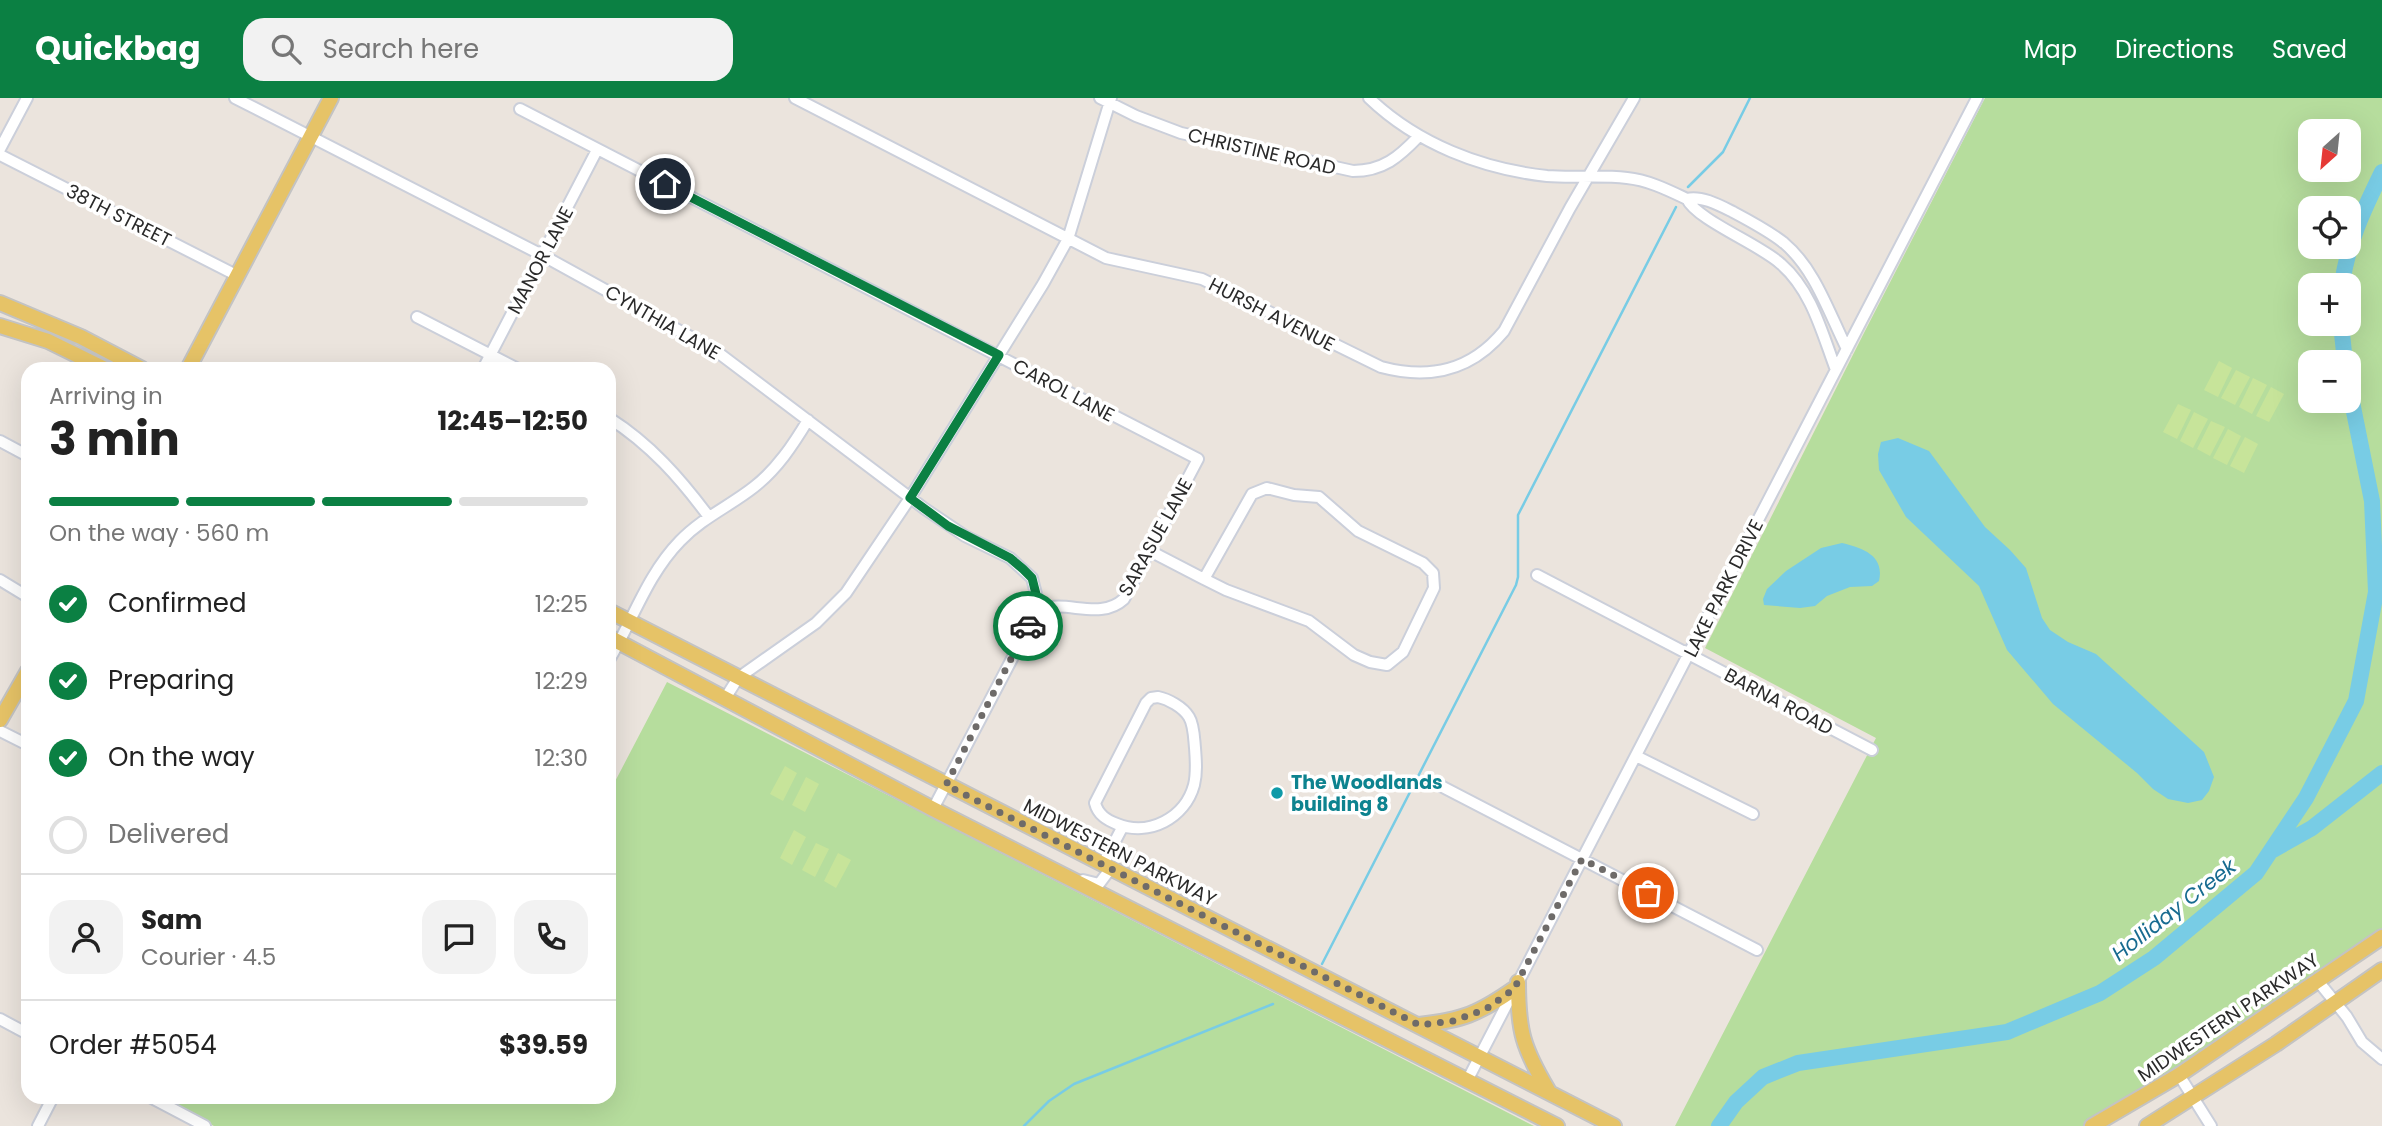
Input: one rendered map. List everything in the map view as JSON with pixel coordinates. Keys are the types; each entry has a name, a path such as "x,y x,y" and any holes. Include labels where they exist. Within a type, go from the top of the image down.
{"main road":[{"path":"192,362 331,98"},
{"path":"0,303 81,337 129,362"},
{"path":"0,326 48,341 91,362"},
{"name":"MIDWESTERN PARKWAY","path":"616,615 1614,1126"},
{"path":"616,641 933,808 1557,1126"},
{"path":"0,720 21,683"},
{"name":"MIDWESTERN PARKWAY","path":"2092,1126 2179,1075 2382,937"},
{"path":"2147,1126 2193,1098 2382,970"},
{"path":"1419,1025 1453,1021 1486,1009 1516,986"},
{"path":"1516,986 1518,1021 1529,1058 1548,1091"}],"street":[{"path":"0,149 27,98"},
{"name":"CYNTHIA LANE","path":"235,98 542,255 716,351 948,526 1010,558 1032,578 1040,610"},
{"name":"HURSH AVENUE","path":"795,98 1106,258 1202,279 1381,367 1399,372 1419,373 1452,369 1478,357 1490,348 1504,331 1634,98"},
{"path":"1369,98 1389,116 1419,136 1472,160 1504,170 1549,176 1630,178 1688,199 1689,203 1708,217 1769,254 1793,275 1814,309 1836,370"},
{"name":"LAKE PARK DRIVE","path":"1468,1079 1977,98"},
{"path":"726,697 738,678 816,623 846,593 910,498 1068,239 1107,100"},
{"name":"CHRISTINE ROAD","path":"1107,100 1136,116 1181,133 1353,171 1366,171 1383,166 1403,153 1419,136"},
{"name":"CAROL LANE","path":"520,109 1198,459"},
{"name":"MANOR LANE","path":"487,362 597,150"},
{"name":"38TH STREET","path":"0,155 238,276"},
{"path":"1688,199 1694,197 1723,207 1783,242 1799,258 1812,277 1847,349"},
{"path":"417,317 505,362"},
{"path":"616,638 629,622 647,585 666,557 683,538 709,517 764,478 789,450 808,420"},
{"path":"616,423 630,432 680,479 709,517"},
{"path":"0,441 21,452"},
{"name":"SARASUE LANE","path":"1040,610 1055,607 1100,609 1118,604 1131,587 1198,459"},
{"path":"1150,551 1204,579 1226,590 1309,621 1354,655 1381,666 1394,662 1410,640 1435,581 1433,573 1423,563 1359,531 1319,497 1294,495 1266,488 1252,494 1204,579"},
{"name":"BARNA ROAD","path":"1537,575 1872,750"},
{"path":"0,579 21,592"},
{"path":"933,808 1030,623 1040,610"},
{"path":"1151,698 1164,698 1188,715 1192,723 1197,771 1194,786 1188,799 1168,820 1147,828 1123,826 1100,814 1096,808 1097,797 1146,703 1151,698"},
{"path":"0,731 21,742"},
{"path":"1636,756 1753,814"},
{"path":"1437,784 1757,950"},
{"path":"1045,865 1090,884 1100,884 1123,826"},
{"path":"2318,981 2362,1042 2382,1059"},
{"path":"0,1019 21,1030"},
{"path":"2179,1075 2211,1126"},
{"path":"38,1126 49,1104"},
{"path":"163,1104 205,1126"}],"green space":[{"path":"1985,98 2382,98 2382,933 2207,1051 2083,1126 1675,1126 1876,738 1705,648"},
{"path":"2219,361 2232,368 2218,397 2204,390"},
{"path":"2236,370 2250,377 2235,405 2221,398"},
{"path":"2253,378 2267,385 2252,414 2239,407"},
{"path":"2271,387 2284,394 2269,422 2256,416"},
{"path":"2178,404 2191,410 2177,439 2163,432"},
{"path":"2194,412 2208,419 2193,448 2180,441"},
{"path":"2211,421 2225,427 2210,456 2197,449"},
{"path":"2228,429 2241,436 2227,465 2213,458"},
{"path":"2245,437 2258,444 2244,473 2230,466"},
{"path":"667,682 1534,1126 214,1126 172,1104 616,1104 616,780"},
{"path":"785,766 797,773 783,801 770,794"},
{"path":"806,777 819,784 805,812 792,805"},
{"path":"794,830 806,837 792,865 780,858"},
{"path":"816,843 829,849 815,877 802,870"},
{"path":"838,853 851,860 836,888 824,881"}],"water":[{"path":"1898,438 1929,451 1985,527 2026,568 2042,618 2050,630 2068,642 2096,654 2204,752 2214,777 2202,800 2188,803 2168,799 2153,789 2053,704 2007,650 1979,586 1906,517 1879,470 1878,454 1881,442"},
{"path":"1842,543 1864,550 1875,559 1879,565 1879,581 1872,586 1850,587 1827,596 1815,606 1800,608 1764,605 1767,589 1786,571 1821,548"}],"waterway":[{"path":"1688,187 1723,152 1750,98"},
{"name":"Holliday Creek","path":"2344,273 2352,241 2382,172"},
{"path":"1322,964 1516,585 1518,515 1676,207"},
{"name":"Holliday Creek","path":"2342,336 2344,350"},
{"name":"Holliday Creek","path":"1719,1126 1736,1102 1763,1077 1798,1063 2007,1032 2100,993 2154,958 2256,873 2306,798 2356,701 2376,592 2372,501 2354,413"},
{"path":"2273,850 2312,828 2382,773"},
{"path":"1024,1126 1049,1101 1074,1084 1273,1004"}],"way so far":[{"path":"1028,626 946,785 1419,1025 1453,1021 1486,1009 1514,989 1582,859 1648,893"}],"place":[{"name":"The Woodlands building 8","path":"1277,793"}],"route":[{"path":"665,184 999,355 910,498 965,536 1010,558 1032,578 1040,610 1028,626"}]}
